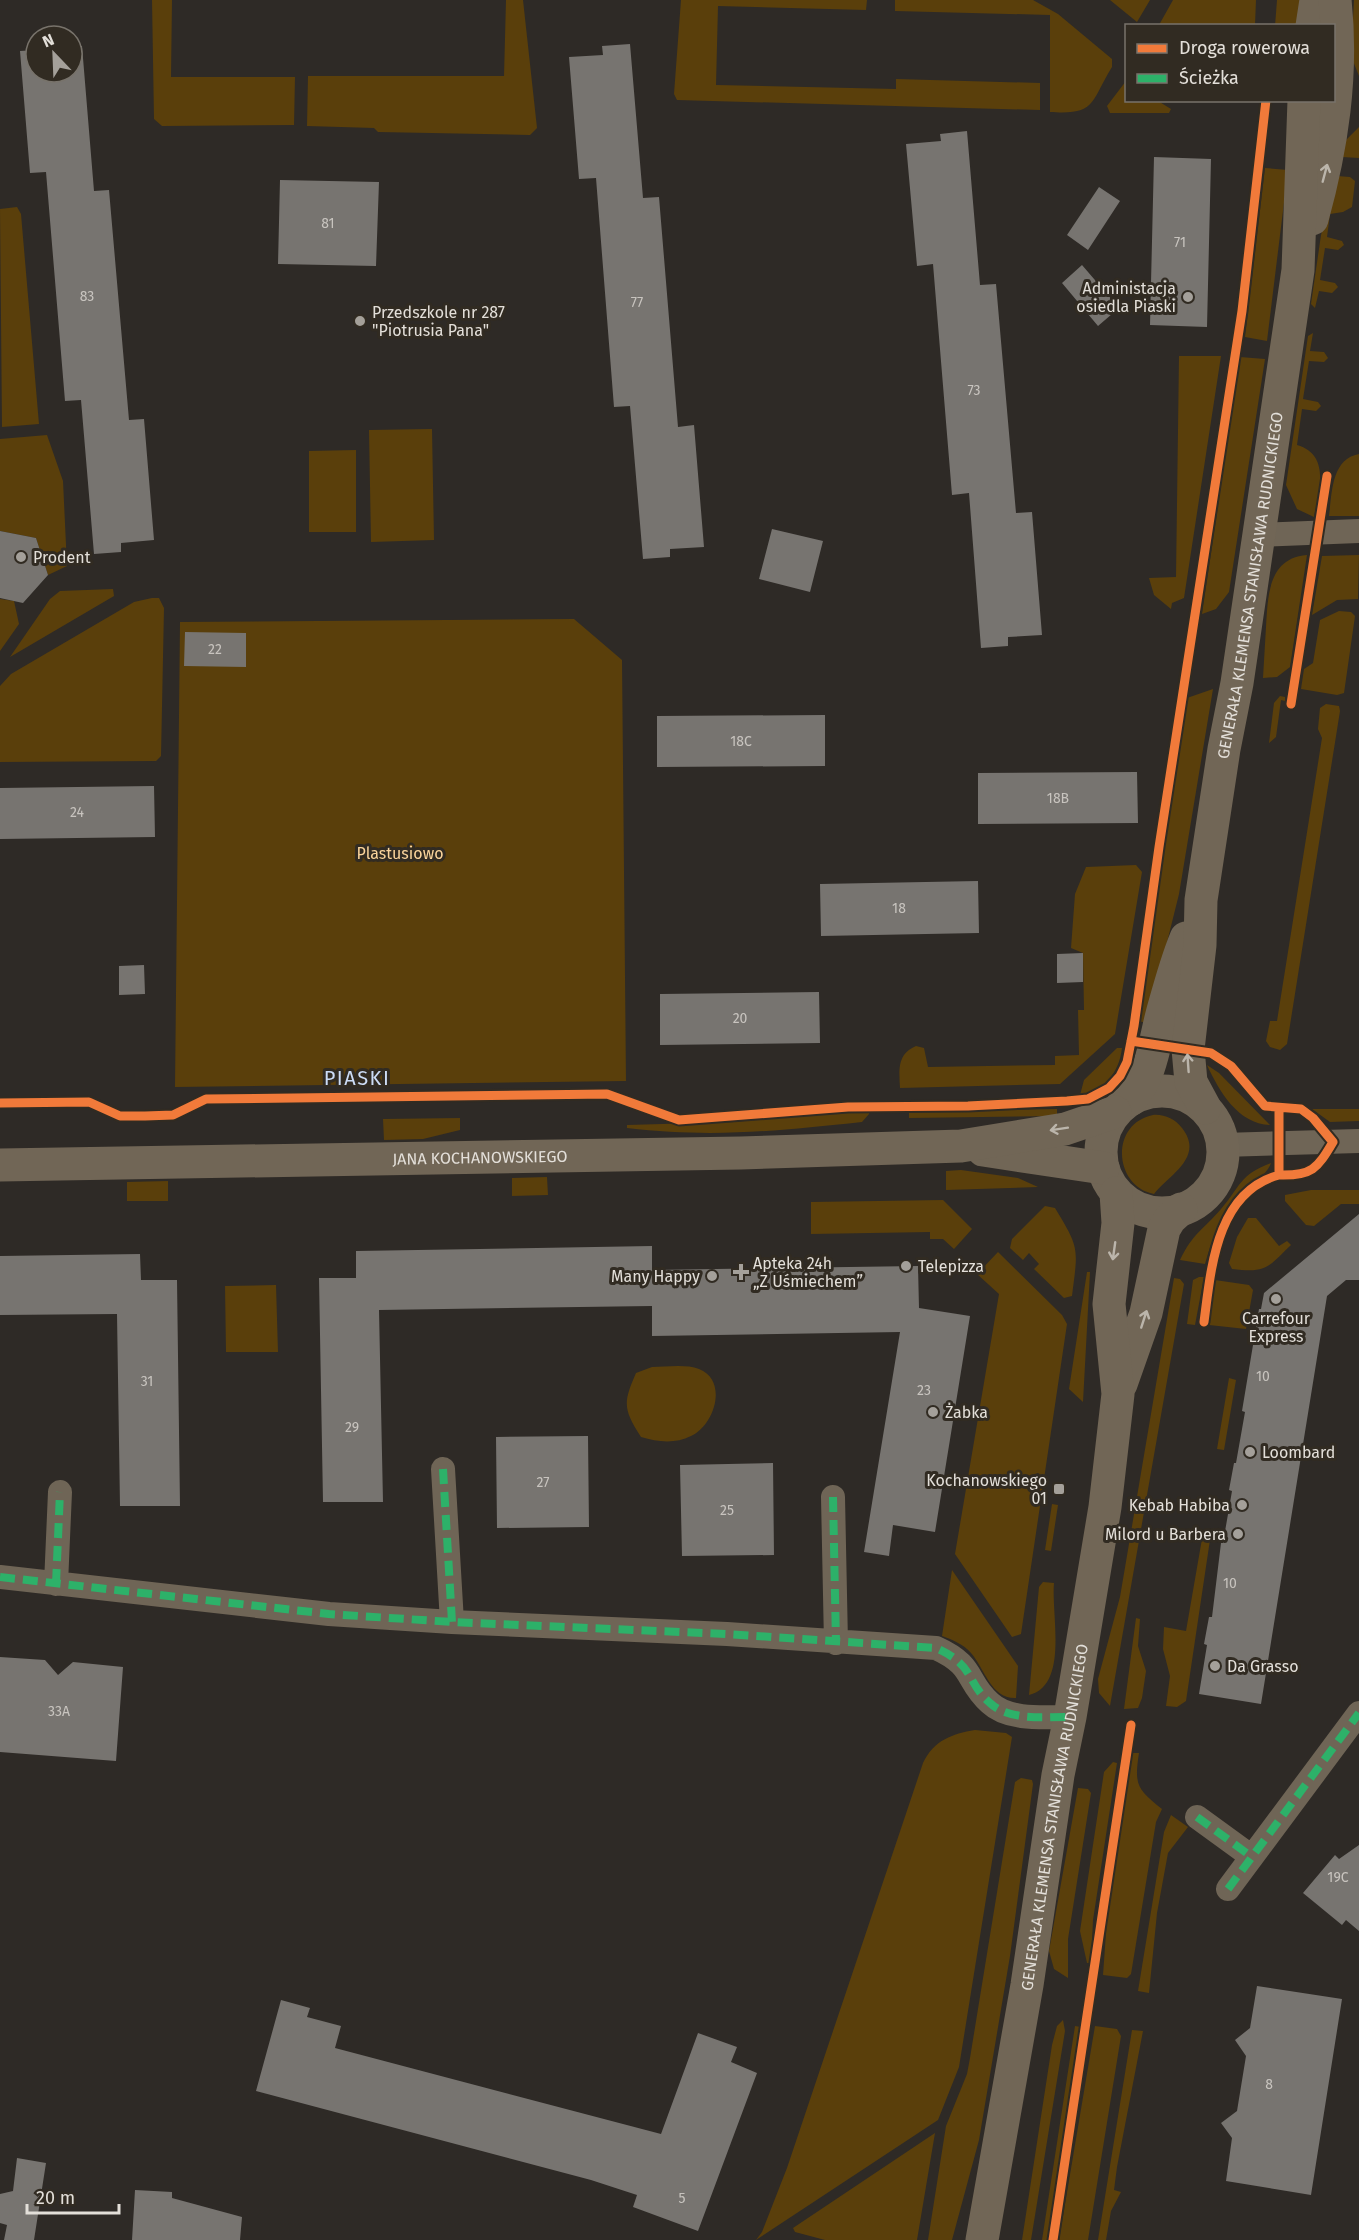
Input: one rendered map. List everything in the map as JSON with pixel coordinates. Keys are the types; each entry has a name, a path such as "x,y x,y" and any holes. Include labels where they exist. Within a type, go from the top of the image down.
{"street":[{"path":"1312,24 1316,0"},
{"name":"GENERAŁA KLEMENSA STANISŁAWA RUDNICKIEGO","path":"1298,270 1328,164 1336,104 1335,0"},
{"name":"GENERAŁA KLEMENSA STANISŁAWA RUDNICKIEGO","path":"1205,1108 1191,1082 1188,1049 1200,945 1201,900 1260,535 1298,270 1304,102"},
{"path":"1260,535 1359,531"},
{"name":"GENERAŁA KLEMENSA STANISŁAWA RUDNICKIEGO","path":"1123,1106 1143,1085 1150,1069 1162,1012 1182,946 1201,900"},
{"path":"1168,1091 1188,1097 1205,1108 1216,1125 1222,1145 1221,1165 1214,1185 1200,1200 1181,1209 1161,1213 1142,1210 1110,1180 1102,1139 1123,1106 1148,1092 1168,1091"},
{"name":"JANA KOCHANOWSKIEGO","path":"0,1165 741,1153 961,1146 1065,1129 1123,1106"},
{"path":"1222,1145 1359,1142"},
{"name":"JANA KOCHANOWSKIEGO","path":"961,1146 1110,1180"},
{"name":"GENERAŁA KLEMENSA STANISŁAWA RUDNICKIEGO","path":"982,2240 1027,1985 1058,1775 1070,1717 1105,1507 1118,1394 1109,1304 1118,1223 1110,1180"},
{"name":"GENERAŁA KLEMENSA STANISŁAWA RUDNICKIEGO","path":"1118,1394 1146,1313 1164,1230 1170,1219 1181,1209"},
{"path":"443,1469 452,1622"},
{"path":"56,1584 60,1492"},
{"path":"833,1497 836,1643"},
{"path":"0,1577 157,1593 267,1608 452,1622 727,1634 936,1648 955,1656 969,1670 991,1705 1020,1716 1070,1717"},
{"path":"1228,1888 1356,1724"},
{"path":"1197,1817 1252,1857"}],"green space":[{"path":"152,0 172,0 171,77 295,77 294,125 162,126 154,119"},
{"path":"506,0 523,0 537,128 530,135 378,132 374,128 307,126 308,76 504,76"},
{"path":"681,0 867,0 866,10 718,6 716,85 896,89 896,79 1040,83 1040,110 677,100 674,94"},
{"path":"895,0 1033,0 1058,14 1112,59 1112,67 1095,98 1084,109 1050,112 1050,15 895,11"},
{"path":"1110,0 1150,0 1137,22"},
{"path":"1173,0 1256,0 1255,24 1160,24"},
{"path":"1277,0 1302,0 1300,24 1275,24"},
{"path":"1354,0 1359,0 1359,76 1351,56"},
{"path":"1125,82 1125,102 1160,102 1171,109 1169,113 1110,113 1107,106"},
{"path":"1359,127 1359,158 1342,157 1346,140"},
{"path":"1265,168 1288,170 1267,341 1245,337"},
{"path":"1337,176 1350,177 1355,181 1352,207 1343,212 1330,214 1327,237 1342,241 1344,245 1338,250 1325,248 1320,280 1335,283 1338,287 1332,293 1319,291 1315,308 1311,304 1321,235"},
{"path":"17,207 21,214 39,424 2,427 0,209"},
{"path":"1313,333 1310,351 1324,352 1328,358 1324,362 1309,361 1303,399 1318,402 1321,406 1316,411 1302,409 1297,445 1308,450 1319,465 1320,485 1314,517 1297,509 1286,485 1308,336"},
{"path":"1179,356 1221,356 1184,598 1172,603 1171,609 1154,595 1149,578 1176,577"},
{"path":"1240,357 1265,359 1229,592 1216,609 1202,614"},
{"path":"432,429 434,540 371,542 369,430"},
{"path":"47,435 63,481 67,566 48,575 36,538 0,531 0,439"},
{"path":"356,450 356,532 309,532 309,451"},
{"path":"1359,454 1359,516 1329,516 1332,488 1338,470 1350,457"},
{"path":"1307,555 1290,667 1277,677 1263,678 1268,603 1273,580 1284,563"},
{"path":"1359,555 1358,599 1337,600 1312,615 1322,556"},
{"path":"113,589 114,596 10,657 50,599 60,591"},
{"path":"159,598 164,608 161,756 156,761 0,762 0,686 11,674 134,602"},
{"path":"0,599 14,601 19,624 0,651"},
{"path":"1339,611 1351,612 1355,616 1344,693 1337,695 1301,689 1304,669 1313,663 1320,620"},
{"name":"Plastusiowo","path":"574,619 622,660 626,1081 175,1087 180,622"},
{"path":"1213,689 1179,894 1147,1023 1138,1021 1187,698"},
{"path":"1280,696 1285,697 1285,701 1281,700 1276,737 1269,743 1274,703"},
{"path":"1326,704 1339,706 1340,711 1287,1044 1280,1050 1270,1047 1266,1041 1270,1021 1277,1021 1322,738 1318,729 1320,708"},
{"path":"1136,865 1142,872 1115,1034 1060,1084 900,1088 900,1063 905,1053 916,1046 924,1048 928,1067 1055,1065 1055,1056 1079,1055 1078,1010 1084,1010 1083,953 1071,948 1075,894 1086,867"},
{"path":"1117,1048 1122,1048 1114,1073 1097,1089 1080,1095 1084,1080"},
{"path":"1207,1065 1219,1073 1270,1125 1248,1119 1239,1112 1217,1085"},
{"path":"1057,1109 1057,1116 909,1118 909,1112"},
{"path":"1312,1109 1359,1109 1359,1121 1330,1122"},
{"path":"869,1112 869,1114 862,1122 744,1132 688,1133 627,1128 627,1125 733,1122"},
{"path":"1153,1115 1165,1116 1179,1125 1188,1138 1189,1148 1182,1165 1154,1194 1141,1189 1131,1180 1122,1155 1123,1142 1129,1130 1139,1121"},
{"path":"460,1118 460,1130 423,1139 384,1140 383,1119"},
{"path":"1271,1163 1265,1173 1239,1195 1229,1207 1210,1246 1205,1264 1180,1260 1194,1238 1246,1177 1260,1167"},
{"path":"961,1170 1018,1178 1038,1187 946,1190 946,1171"},
{"path":"547,1177 548,1195 512,1196 512,1178"},
{"path":"168,1181 168,1201 127,1201 127,1182"},
{"path":"1311,1190 1359,1190 1359,1204 1341,1204 1314,1226 1306,1225 1285,1201 1285,1195"},
{"path":"943,1200 972,1229 954,1249 943,1239 930,1239 930,1232 811,1234 811,1202"},
{"path":"1045,1206 1055,1208 1073,1241 1076,1258 1072,1296 1064,1298 1034,1269 1039,1264 1029,1253 1023,1260 1010,1248 1012,1239"},
{"path":"1248,1218 1256,1218 1279,1246 1287,1241 1291,1245 1266,1267 1253,1270 1232,1269 1229,1263 1237,1237"},
{"path":"998,1252 1062,1315 1067,1324 1021,1634 1012,1637 955,1554 999,1294 977,1274"},
{"path":"1087,1272 1090,1272 1083,1402 1069,1389"},
{"path":"1204,1277 1195,1325 1187,1324 1193,1280"},
{"path":"1174,1278 1180,1279 1184,1284 1110,1706 1099,1693 1098,1679 1120,1597"},
{"path":"1215,1280 1249,1285 1253,1290 1246,1329 1209,1325"},
{"path":"276,1285 278,1352 226,1352 225,1286"},
{"path":"676,1366 699,1369 714,1383 716,1393 712,1414 699,1431 685,1439 673,1441 641,1437 628,1412 627,1399 636,1373 652,1367"},
{"path":"1229,1378 1236,1380 1224,1450 1217,1449"},
{"path":"1052,1504 1058,1505 1051,1551 1045,1550"},
{"path":"1203,1533 1211,1533 1186,1701 1177,1707 1166,1706 1170,1676 1163,1649 1164,1627 1186,1631"},
{"path":"952,1570 1018,1666 1016,1698 1000,1694 989,1682 968,1650 942,1636"},
{"path":"1043,1582 1054,1583 1054,1664 1049,1678 1041,1689 1029,1695 1039,1587"},
{"path":"1136,1618 1140,1619 1138,1646 1146,1671 1138,1708 1124,1709"},
{"path":"975,1730 1006,1733 1012,1737 959,2067 938,2120 756,2240 762,2232 787,2168 923,1763 927,1755 945,1739"},
{"path":"1132,1753 1139,1753 1137,1780 1139,1786 1162,1809 1156,1822 1131,1974 1127,1978 1103,1975 1109,1891"},
{"path":"1113,1762 1117,1763 1093,1920 1091,1963 1087,1963 1080,1931 1104,1772"},
{"path":"1021,1778 1032,1780 1033,1784 1010,1956 979,2140 952,2240 928,2240 946,2126 967,2074 1015,1782"},
{"path":"1078,1788 1088,1789 1091,1793 1068,1939 1068,1978 1054,1969 1049,1951"},
{"path":"1171,1815 1188,1827 1168,1853 1157,1913 1149,1993 1138,1991 1164,1832"},
{"path":"1063,2020 1065,2031 1031,2240 1022,2240 1052,2045 1057,2026"},
{"path":"1075,2026 1081,2027 1047,2240 1042,2240"},
{"path":"1095,2026 1117,2029 1121,2036 1088,2240 1059,2240"},
{"path":"1132,2030 1143,2031 1117,2167 1114,2190 1121,2192 1111,2211 1106,2240 1098,2240"},
{"path":"935,2133 917,2240 825,2240 795,2232 793,2228"}],"building":[{"path":"630,44 643,198 659,197 678,427 694,425 704,547 670,549 670,557 643,559 630,406 614,407 596,178 579,179 569,57 603,55 602,46"},
{"path":"20,51 24,51 24,84 84,84 84,70 94,191 109,190 129,420 144,419 154,540 121,543 121,552 94,554 81,400 65,401 46,172 30,173"},
{"path":"967,131 980,285 996,284 1016,513 1032,512 1042,635 1008,637 1008,646 981,648 969,493 952,495 933,264 917,266 906,144 941,141 940,134"},
{"path":"1154,157 1211,159 1207,327 1150,325"},
{"path":"280,180 379,182 376,266 278,264"},
{"path":"1099,187 1120,201 1088,250 1067,235"},
{"path":"1082,265 1119,308 1098,326 1062,283"},
{"path":"772,529 823,541 810,592 759,579"},
{"name":"Prodent","path":"0,531 36,538 48,575 23,603 0,598"},
{"path":"185,632 246,633 246,667 184,666"},
{"path":"825,715 825,766 657,767 657,716"},
{"path":"1137,772 1138,823 978,824 978,773"},
{"path":"154,786 155,837 0,839 0,788"},
{"path":"978,881 979,933 821,936 820,884"},
{"path":"1083,953 1083,982 1057,983 1057,954"},
{"path":"144,965 145,994 119,995 119,966"},
{"path":"819,992 820,1043 660,1045 660,994"},
{"path":"1359,1214 1359,1280 1346,1280 1327,1296 1261,1704 1199,1694 1207,1645 1204,1644 1209,1617 1212,1617 1221,1543 1223,1543 1232,1491 1229,1490 1234,1463 1236,1463 1245,1412 1242,1411 1259,1309 1261,1309 1264,1293"},
{"path":"652,1246 652,1270 918,1266 919,1308 970,1316 935,1532 893,1525 889,1556 864,1552 900,1332 652,1336 652,1306 379,1310 383,1502 323,1502 319,1278 356,1278 356,1251"},
{"path":"140,1254 141,1280 177,1280 180,1506 120,1506 117,1314 0,1315 0,1256"},
{"path":"588,1436 589,1527 497,1528 496,1437"},
{"path":"773,1463 774,1555 682,1556 680,1465"},
{"path":"0,1657 45,1660 58,1675 73,1662 123,1667 116,1761 0,1752"},
{"path":"1359,1845 1359,1931 1346,1920 1342,1925 1303,1893 1335,1855 1339,1859"},
{"path":"1257,1986 1342,1999 1311,2195 1226,2181 1232,2138 1221,2123 1237,2111 1246,2056 1235,2040 1250,2028"},
{"path":"281,2000 310,2008 307,2017 341,2026 335,2048 661,2134 698,2033 737,2047 731,2062 757,2073 698,2231 633,2207 637,2195 591,2180 256,2091"},
{"path":"17,2158 46,2163 34,2240 4,2240 7,2225 0,2223 0,2194 13,2191"},
{"path":"135,2190 172,2192 172,2198 242,2217 240,2240 132,2240"}],"marked path":[{"path":"443,1469 452,1622"},
{"path":"56,1584 60,1492"},
{"path":"833,1497 836,1643"},
{"path":"0,1577 329,1614 452,1622 727,1634 936,1648 958,1661 982,1695 998,1709 1028,1717 1070,1717"},
{"path":"1228,1889 1359,1713"},
{"path":"1197,1817 1252,1857"}],"cycle path":[{"path":"0,1103 89,1102 120,1116 145,1116 173,1115 206,1099 607,1094 679,1120 848,1107 968,1106 1067,1101 1088,1099 1109,1088 1120,1076 1127,1062 1134,1026 1159,847 1242,311 1266,102"},
{"path":"1291,704 1327,476"},
{"path":"1131,1041 1211,1053 1231,1066 1265,1106 1301,1109 1313,1118 1333,1142 1318,1165 1312,1169 1299,1174 1279,1175"},
{"path":"1204,1322 1214,1257 1229,1215 1242,1198 1258,1184 1279,1175 1279,1109"},
{"path":"1053,2240 1131,1725"}],"place":[{"name":"Administacja osiedla Piaski","path":"1188,297"},
{"name":"Przedszkole nr 287 \"Piotrusia Pana\"","path":"360,321"},
{"name":"Prodent","path":"21,557"},
{"name":"Telepizza","path":"906,1266"},
{"name":"Apteka 24h „Z Uśmiechem”","path":"741,1272"},
{"name":"Many Happy","path":"712,1276"},
{"name":"Carrefour Express","path":"1276,1299"},
{"name":"Żabka","path":"933,1412"},
{"name":"Loombard","path":"1250,1452"},
{"name":"Kochanowskiego 01","path":"1059,1489"},
{"name":"Kebab Habiba","path":"1242,1505"},
{"name":"Milord u Barbera","path":"1238,1534"},
{"name":"Da Grasso","path":"1215,1666"}],"district":[{"name":"PIASKI","path":"357,1078"}]}
